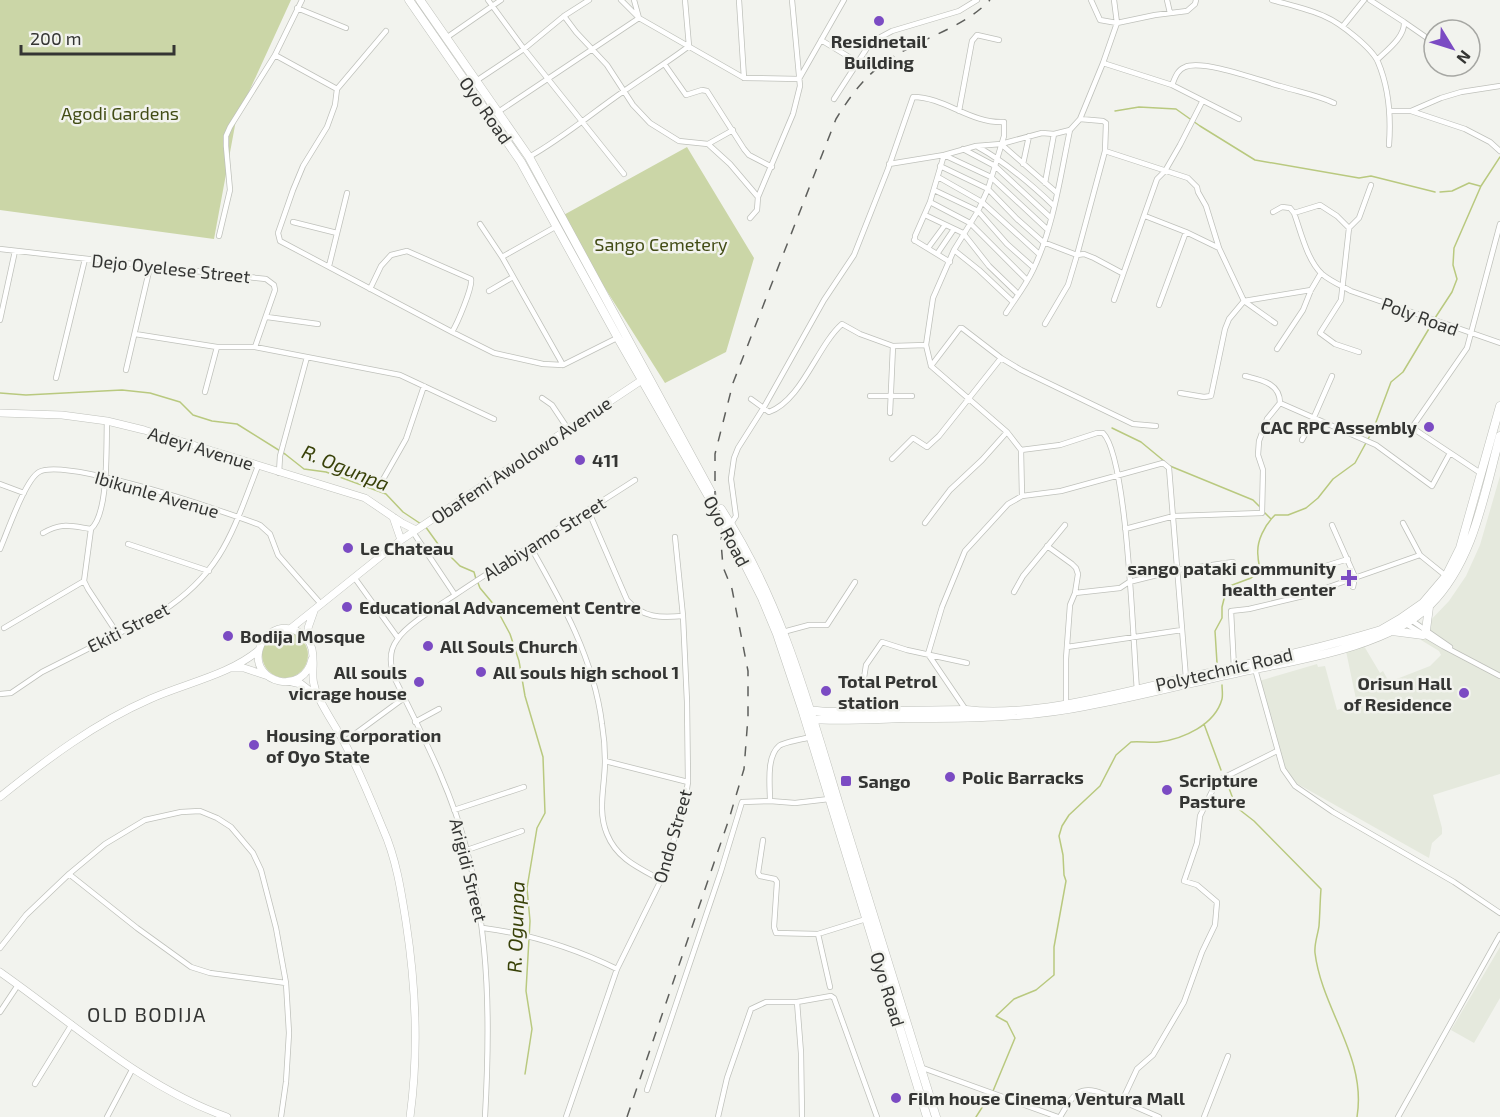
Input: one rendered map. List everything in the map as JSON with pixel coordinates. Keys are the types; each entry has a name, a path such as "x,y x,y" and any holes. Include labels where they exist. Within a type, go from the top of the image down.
{"main road":[{"name":"Oyo Road","path":"409,0 446,38 529,158 622,336"},
{"name":"Oyo Road","path":"420,0 432,25 522,162 716,501 771,617 806,710"},
{"name":"Obafemi Awolowo Avenue","path":"290,629 401,540 646,377"},
{"name":"Polytechnic Road","path":"809,719 829,720 966,710 993,711 1137,692 1243,668 1347,640 1406,620 1429,607 1470,541 1500,406"},
{"name":"Adeyi Avenue","path":"0,413 62,415 107,421 144,430 365,498 393,517 420,528"},
{"name":"Polytechnic Road","path":"806,710 883,716 984,718 1030,715 1084,707 1186,678 1234,668 1255,669 1356,645 1392,631 1448,578 1460,548 1482,474 1500,436"},
{"path":"393,517 401,540"},
{"name":"Oyo Road","path":"728,526 762,583 783,632 927,1117"},
{"path":"318,606 308,628 312,649 312,680 318,697 344,742 384,829 400,883 416,1001 415,1058 410,1117"},
{"path":"1392,631 1425,633 1429,607"},
{"path":"0,797 51,755 108,721 149,699 230,668 249,658 259,650 265,638 276,630 290,629 306,638 312,649"},
{"path":"259,650 260,664 268,676"},
{"path":"290,682 303,676 312,658"},
{"path":"230,668 244,668 274,680 301,684 318,697"},
{"path":"815,738 829,720"},
{"name":"Oyo Road","path":"815,738 829,798 866,919 874,933 936,1117"},
{"path":"0,972 133,1068 198,1107 227,1117"}],"street":[{"path":"219,236 230,190 226,136 275,55 302,0"},
{"path":"488,0 524,49 624,174"},
{"path":"446,38 501,0"},
{"path":"476,81 524,49 564,16 589,0"},
{"path":"621,0 639,18 744,78 799,79"},
{"path":"634,0 639,18"},
{"path":"686,0 689,46"},
{"path":"739,0 744,78"},
{"path":"750,218 757,210 758,197 798,99 799,79 792,0"},
{"path":"799,79 844,0"},
{"path":"834,99 871,43 885,34 959,11 977,0"},
{"path":"1091,0 1100,20 1117,23 1190,10 1196,4 1196,0"},
{"path":"889,164 1070,130 1080,120 1117,23 1114,0"},
{"path":"1167,0 1170,13"},
{"path":"1272,0 1312,11 1343,26 1377,60 1385,83 1390,111 1389,145"},
{"path":"1343,26 1364,0"},
{"path":"1370,0 1422,34"},
{"path":"297,8 346,28"},
{"path":"564,16 607,65 640,113 656,128 685,143 708,144 733,130"},
{"path":"498,112 639,18"},
{"path":"1377,60 1401,35 1404,22"},
{"path":"386,31 337,89 335,105 327,127 303,166 278,233 280,241 494,353 543,364 563,365 622,336"},
{"path":"958,111 972,41 977,35 999,40"},
{"path":"821,40 859,63"},
{"path":"529,158 665,65 689,46"},
{"path":"275,55 337,89"},
{"path":"1103,63 1172,85 1239,119"},
{"path":"665,65 686,95 702,90 707,91 749,155 772,167"},
{"path":"1172,85 1179,70 1189,65 1239,73 1322,97 1334,103"},
{"path":"1411,111 1441,98 1500,86"},
{"path":"728,526 736,516 731,479 734,458 744,436 764,407 824,300 849,266 913,97 928,98 989,121 1004,122 1001,144 988,189 978,211 954,250 933,298 926,345 931,366 1007,432 1021,450 1022,495"},
{"path":"1114,300 1157,179 1165,171 1202,102"},
{"path":"1390,111 1411,111 1465,129 1490,141 1500,151"},
{"path":"1045,324 1068,285 1105,151 1106,123 1080,120"},
{"path":"1006,313 1034,268 1044,242 1070,130"},
{"path":"1046,183 1054,134"},
{"path":"1023,164 1029,136"},
{"path":"708,144 730,164 758,197"},
{"path":"1001,144 1057,193"},
{"path":"976,146 997,158 1029,182 1054,206"},
{"path":"963,149 995,166 1051,218"},
{"path":"1105,151 1188,178 1195,183 1206,206 1219,248 1244,301 1275,323"},
{"path":"944,155 930,202 914,239 950,262"},
{"path":"944,155 992,177 1048,230"},
{"path":"940,166 988,189 1017,219 1044,242 1077,255 1084,254 1122,273"},
{"path":"938,177 982,202 1039,254"},
{"path":"1359,352 1335,344 1320,333 1341,300 1349,228 1359,218 1371,185"},
{"path":"934,190 978,211 1007,244 1034,268"},
{"path":"329,266 347,193"},
{"path":"930,202 970,223 1027,280"},
{"path":"1294,213 1320,205 1337,216 1349,228"},
{"path":"1273,212 1287,207 1294,213 1310,255 1321,273 1311,290 1307,303 1277,349"},
{"path":"925,215 963,233 989,266 1018,294"},
{"path":"1145,216 1219,248"},
{"path":"293,222 337,233"},
{"path":"480,224 563,365"},
{"path":"1482,474 1413,427 1462,357 1472,334 1500,224"},
{"path":"928,248 945,225"},
{"path":"501,257 557,226"},
{"path":"937,254 954,229"},
{"path":"1159,305 1186,232"},
{"name":"Dejo Oyelese Street","path":"0,249 266,279 271,282 275,290 255,347"},
{"path":"954,250 1013,302"},
{"path":"0,321 15,251"},
{"path":"370,289 381,266 391,255 407,251 471,279 472,286 465,298 460,319 452,332"},
{"path":"56,378 85,259"},
{"path":"126,370 150,267"},
{"name":"Poly Road","path":"1321,273 1357,293 1500,344"},
{"path":"489,291 513,277"},
{"path":"1180,393 1211,396 1227,323 1244,301 1311,290"},
{"path":"267,317 318,324"},
{"path":"751,399 769,412 780,406 800,384 842,324 860,334 893,346 926,345"},
{"path":"931,366 962,327 1001,358 1021,370 1133,424 1156,426"},
{"path":"135,334 217,347 255,347 400,375 494,419"},
{"path":"890,413 893,346"},
{"path":"205,392 217,347"},
{"path":"279,473 280,456 308,357"},
{"path":"892,459 913,438 927,447 939,436 1001,358"},
{"path":"1125,529 1174,516 1262,513 1263,470 1258,455 1259,441 1267,419 1280,403 1279,393 1274,386 1245,375"},
{"path":"1302,440 1332,376"},
{"path":"381,483 406,439 424,386"},
{"path":"870,396 912,396"},
{"path":"542,398 552,405 568,429"},
{"path":"1280,403 1376,445 1432,486 1450,453"},
{"path":"107,421 101,514 98,523 91,529 84,581 117,633"},
{"path":"925,523 950,490 1007,432"},
{"path":"1021,450 1060,445 1097,433 1103,433 1109,441 1118,475 1125,529 1137,692"},
{"path":"928,654 942,607 965,551 998,514 1022,495 1061,491 1166,463 1174,516 1186,678"},
{"name":"Ekiti Street","path":"0,694 10,693 42,672 177,602 210,571 226,546 258,466"},
{"name":"Ibikunle Avenue","path":"0,549 30,480 39,472 50,469 104,476 238,517 266,529 278,555 318,606"},
{"name":"Alabiyamo Street","path":"455,595 634,480"},
{"path":"0,484 24,493"},
{"path":"588,510 627,600 635,609 659,618 683,616"},
{"path":"1403,523 1420,555 1448,578"},
{"path":"44,533 56,525 91,529"},
{"path":"1014,592 1023,576 1065,525"},
{"path":"1332,525 1355,577 1353,587"},
{"path":"354,576 398,638 455,595 420,528"},
{"name":"Ondo Street","path":"566,1117 617,969 661,880 684,808 688,782 687,702 683,616 675,537"},
{"path":"128,544 210,571"},
{"path":"530,546 566,609 582,646 593,682 602,722 605,761 602,817 606,832 618,854 661,880"},
{"path":"1047,546 1076,568 1078,574 1075,593 1070,605 1066,703"},
{"path":"1234,668 1231,611 1303,597 1420,555"},
{"path":"1287,573 1316,569 1348,559"},
{"path":"1075,593 1120,588 1129,582 1177,570 1233,562"},
{"path":"4,628 84,581"},
{"path":"783,632 808,625 827,624 855,582"},
{"path":"1406,620 1500,676"},
{"path":"1067,647 1182,630"},
{"name":"Arigidi Street","path":"398,638 390,657 391,670 454,810 467,850 483,928 488,992 489,1055 485,1117"},
{"path":"864,678 866,665 882,642 967,663"},
{"path":"928,654 966,710"},
{"path":"1255,669 1277,751 1285,774 1295,786 1333,812 1473,893 1500,913"},
{"path":"344,742 404,698"},
{"path":"415,722 439,709"},
{"path":"770,801 770,769 777,747 815,738"},
{"path":"1122,1101 1137,1069 1153,1055 1184,1002 1202,952 1215,925 1217,902 1197,885 1184,880 1193,856 1200,816 1207,798 1221,779 1277,751"},
{"path":"605,761 688,782"},
{"path":"454,810 524,787"},
{"path":"647,1090 742,802 795,803 829,798"},
{"path":"0,948 26,915 69,874 105,844 145,820 181,812 200,811 217,818 231,827 254,853 271,905 286,983 289,1033 281,1117"},
{"path":"467,850 522,831"},
{"path":"763,840 758,873 760,876 776,879 777,882 775,931 778,934 818,934 866,919"},
{"path":"69,874 191,967 210,973 286,983"},
{"path":"483,928 537,938 589,955 617,969"},
{"path":"818,934 830,987"},
{"path":"1398,1117 1500,935"},
{"path":"0,1012 18,985"},
{"path":"718,1117 727,1078 751,1009 766,1002 797,1002 831,996 834,998 877,1117"},
{"path":"797,1002 802,1117"},
{"path":"35,1084 72,1024"},
{"path":"1204,1117 1228,1056"},
{"path":"920,1067 987,1090 1047,1115 1059,1117 1072,1096 1080,1091 1094,1090 1159,1117"},
{"path":"107,1117 133,1068"}],"shaded area":[{"path":"1500,476 1500,774 1433,795 1442,834 1432,843 1429,858 1296,783 1288,775 1282,763 1259,681 1317,664 1318,667 1325,666 1337,710 1357,704 1346,651 1364,646 1380,673 1383,671 1389,682 1430,666 1441,655 1439,651 1421,640 1427,630 1426,625 1449,601 1466,576 1480,545"},
{"path":"1500,947 1500,998 1474,1043 1451,1030"}],"green space":[{"name":"Agodi Gardens","path":"0,0 291,0 236,120 214,239 0,210"},
{"name":"Sango Cemetery","path":"687,147 754,258 726,352 665,383 560,217"},
{"path":"285,632 301,639 308,655 301,671 285,678 269,671 262,655 269,639"}],"waterway":[{"path":"1115,111 1139,107 1176,109 1255,160 1359,178 1371,176 1435,192"},
{"path":"1435,318 1452,292 1457,279 1453,265 1454,248 1481,186 1500,157"},
{"path":"1440,192 1452,191 1469,183 1480,186"},
{"path":"1217,663 1215,631 1222,618 1227,587 1260,572 1258,558 1260,539 1275,515 1288,515 1306,508 1318,498 1333,479 1355,463 1373,430 1391,382 1403,372 1433,322"},
{"name":"R. Ogunpa","path":"0,393 26,395 122,390 150,393 180,402 193,415 212,421 237,424 285,454 304,469 326,472 386,494 403,512 421,524"},
{"path":"1112,428 1141,442 1164,461"},
{"path":"1170,466 1253,500 1260,507"},
{"path":"1264,512 1271,519"},
{"name":"R. Ogunpa","path":"425,526 438,544 460,566 474,572 476,579"},
{"name":"R. Ogunpa","path":"478,583 495,606 510,634 543,757 545,813 537,828 527,888 530,921 526,991 532,1029 525,1074"},
{"path":"993,1091 1015,1038 1007,1022 996,1016 1014,999 1036,990 1054,975 1054,947 1066,881 1059,836 1062,826 1069,815 1100,786 1116,755 1131,742 1168,740 1197,729 1213,716 1218,708 1222,697 1222,685"},
{"path":"1204,724 1221,770"},
{"path":"1226,780 1236,807 1254,821 1321,889 1315,953 1319,974 1356,1074 1357,1117"},
{"path":"976,1117 990,1095"}],"railway":[{"path":"627,1117 744,769 748,717 748,671 732,589 723,567 721,542 723,523 715,495 715,454 733,383 836,119 843,108 866,79 884,63 961,22 990,0"}],"place":[{"name":"Residnetail Building","path":"879,21"},
{"name":"CAC RPC Assembly","path":"1429,427"},
{"name":"411","path":"580,460"},
{"name":"Le Chateau","path":"348,548"},
{"name":"sango pataki community health center","path":"1349,578"},
{"name":"Educational Advancement Centre","path":"347,607"},
{"name":"Bodija Mosque","path":"228,636"},
{"name":"All Souls Church","path":"428,646"},
{"name":"All souls high school 1","path":"481,672"},
{"name":"All souls vicrage house","path":"419,682"},
{"name":"Total Petrol station","path":"826,691"},
{"name":"Orisun Hall of Residence","path":"1464,693"},
{"name":"Housing Corporation of Oyo State","path":"254,745"},
{"name":"Polic Barracks","path":"950,777"},
{"name":"Sango","path":"846,781"},
{"name":"Scripture Pasture","path":"1167,790"},
{"name":"Film house Cinema, Ventura Mall","path":"896,1098"}],"district":[{"name":"OLD BODIJA","path":"147,1014"}]}
